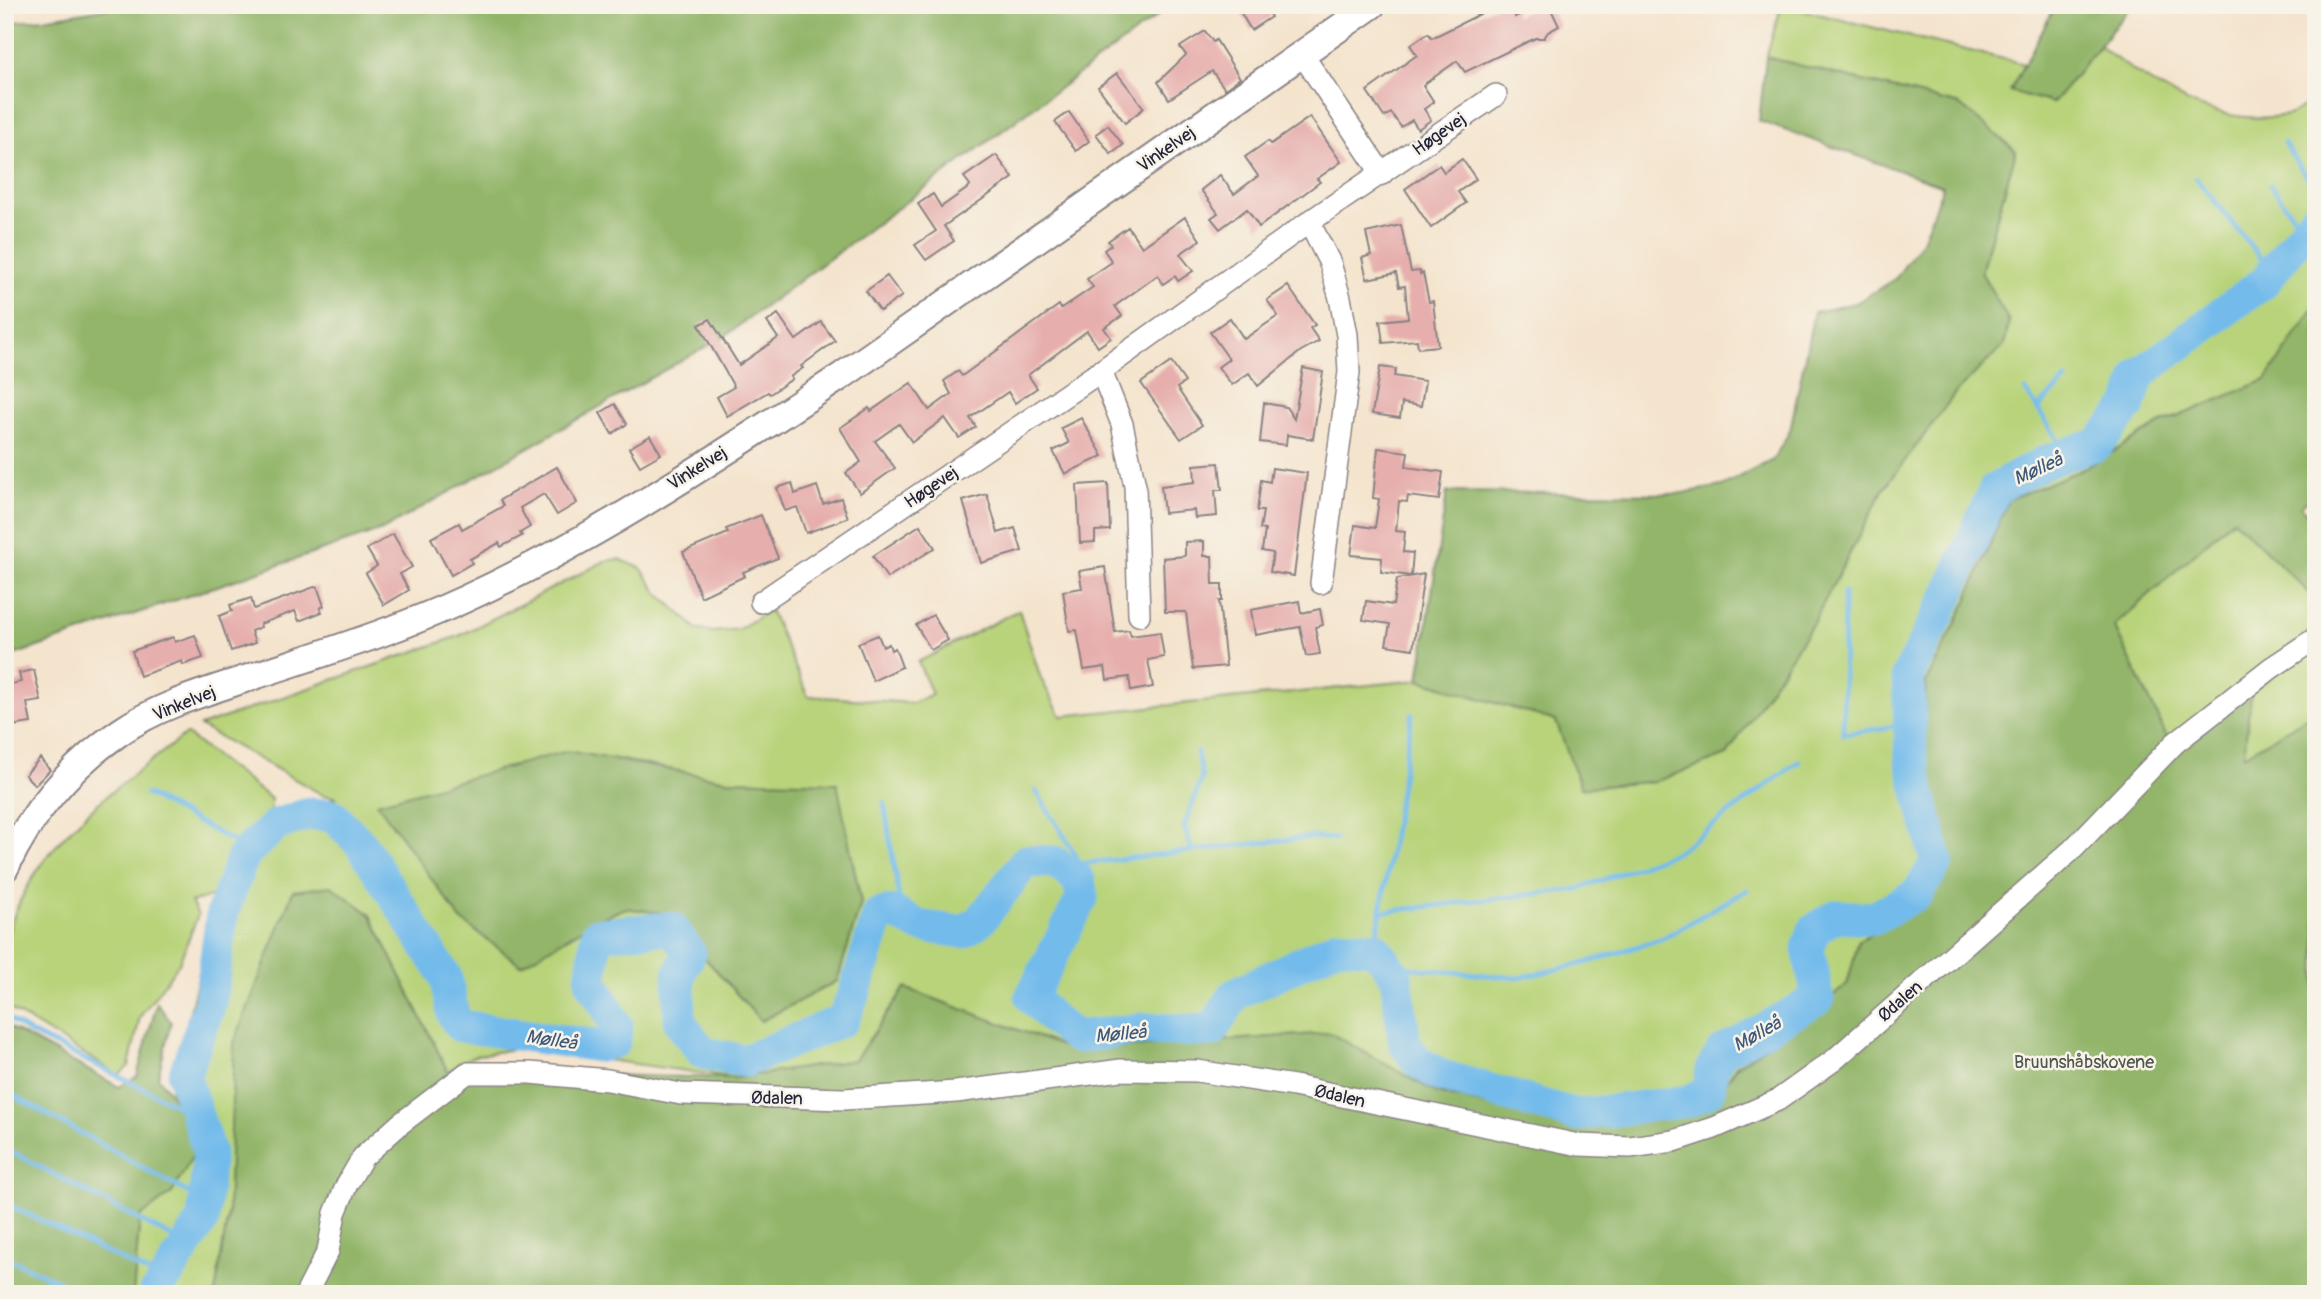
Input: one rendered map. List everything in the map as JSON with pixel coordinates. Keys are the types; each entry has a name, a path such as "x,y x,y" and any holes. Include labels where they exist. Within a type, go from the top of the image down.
{"street":[{"name":"Vinkelvej","path":"5,868 16,844 48,797 86,758 121,732 173,704 401,626 465,599 569,546 843,375 1372,5"},
{"path":"1302,54 1382,174"},
{"name":"Høgevej","path":"761,602 1101,371 1309,222 1496,95"},
{"path":"1309,222 1330,263 1340,298 1347,335 1349,372 1321,583"},
{"path":"1101,371 1122,424 1135,486 1139,615"},
{"name":"Ødalen","path":"306,1294 328,1251 334,1213 363,1157 400,1124 467,1073 530,1073 608,1080 681,1094 844,1099 956,1092 1121,1070 1197,1071 1294,1086 1579,1145 1630,1147 1674,1141 1714,1128 1778,1100 1834,1060 2073,849 2175,743 2271,668 2316,638"}],"green space":[{"path":"128,5 1172,5 725,336 382,530 5,658 5,23"},
{"path":"2056,5 2132,5 2053,103 2010,91"},
{"path":"1781,8 1793,8 2024,64 2010,91 2053,103 2099,46 2164,90 2211,110 2236,116 2261,118 2288,115 2316,98 2316,305 2266,380 2160,424 2086,468 2008,501 1967,601 1926,682 1923,757 1940,829 1937,877 1897,922 1859,940 1847,985 1789,1030 1736,1066 1716,1099 1654,1116 1566,1125 1437,1093 1330,1033 1075,1051 905,988 855,1060 736,1078 520,1048 478,1055 460,1062 448,1072 370,914 228,1214 215,1294 133,1294 140,1216 172,1193 184,1111 170,1093 218,895 191,902 198,915 179,963 140,1017 129,1066 119,1075 5,1006 3,965 6,941 17,907 34,876 54,848 77,823 103,799 186,734 271,799 271,809 239,840 223,885 245,841 275,815 337,797 323,795 200,726 459,636 605,561 619,559 641,568 657,592 697,629 713,632 739,629 770,610 808,696 913,703 932,694 918,662 1019,610 1041,679 1061,716 1419,680 1556,721 1581,788 1657,781 1727,755 1813,623 1883,490 1957,391 2004,345 2009,322 1981,272 2016,151 1959,105 1766,57","holes":["612,758 727,780 837,784 861,903 837,981 761,1021 689,940 670,914 625,908 597,920"]},
{"path":"1766,57 1960,105 2016,151 1981,272 2009,322 2004,345 1957,391 1883,490 1813,623 1727,755 1657,781 1581,788 1556,721 1419,680 1447,492 1677,494 1722,486 1773,460 1790,431 1814,312 1856,303 1896,278 1922,241 1943,186 1759,121"},
{"name":"Bruunshåbskovene","path":"2316,305 2316,492 2301,506 2316,523 2316,599 2233,519 2114,626 2169,741 2251,691 2244,755 2316,712 2316,1294 215,1294 228,1214 234,1043 293,891 331,886 370,914 448,1072 736,1078 855,1060 905,988 1075,1051 1330,1033 1437,1093 1566,1125 1654,1116 1716,1099 1736,1067 1847,985 1859,940 1897,922 1937,877 1940,829 1923,757 1926,682 1967,601 2008,500 2086,468 2160,424 2266,380"},
{"path":"2233,519 2316,599 2316,626 2169,742 2114,626"},
{"path":"2316,646 2316,712 2243,756 2251,691"},
{"path":"567,751 727,780 837,783 861,903 837,981 761,1021 689,940 670,914 625,908 597,920 521,965 461,920 377,803"},
{"path":"157,1003 171,1022 158,1077 184,1111 197,1148 172,1193 140,1217 133,1294 5,1294 5,1025 119,1087 137,1076"}],"building":[{"path":"1236,5 1264,5 1271,17 1251,30"},
{"path":"1498,5 1516,5 1515,17 1539,5 1549,5 1559,26 1548,32 1544,38 1536,38 1465,72 1457,61 1423,85 1434,102 1424,109 1431,120 1418,129 1412,120 1401,127 1391,113 1384,117 1367,91 1417,55 1410,45 1428,33 1432,38"},
{"path":"1205,31 1213,42 1216,40 1240,78 1225,89 1212,71 1169,99 1158,82 1186,55 1180,47"},
{"path":"1117,73 1144,108 1125,123 1098,87"},
{"path":"1069,112 1089,141 1076,151 1055,122"},
{"path":"1310,117 1341,162 1317,179 1320,182 1259,227 1247,209 1220,229 1211,218 1218,213 1201,190 1220,175 1234,194 1258,176 1245,157 1268,141 1271,144"},
{"path":"1108,125 1123,145 1111,154 1096,134"},
{"path":"996,155 1013,178 944,226 954,241 926,260 915,245 936,231 918,204 933,194 941,207 968,188 970,185 964,177"},
{"path":"1462,159 1476,179 1458,192 1466,203 1431,228 1405,189 1439,165 1444,172"},
{"path":"1185,217 1200,240 1180,254 1193,271 1178,281 1175,276 1163,284 1158,275 1115,306 1122,316 1104,328 1111,338 1098,347 1087,331 1028,375 1037,388 1015,403 1008,392 970,418 976,427 959,438 945,418 912,442 899,424 875,441 895,468 860,493 846,473 861,462 840,428 869,408 871,411 911,383 929,410 951,394 944,381 958,371 962,376 1059,305 1061,309 1093,287 1087,279 1112,262 1104,250 1111,245 1108,241 1128,227 1142,247"},
{"path":"1401,225 1411,272 1423,273 1429,302 1433,301 1438,346 1418,348 1417,340 1383,343 1380,321 1408,318 1405,286 1399,287 1396,273 1367,279 1362,258 1371,255 1366,233"},
{"path":"887,276 902,296 880,311 866,291"},
{"path":"1288,286 1315,325 1310,328 1319,341 1301,351 1258,386 1249,373 1232,385 1218,367 1229,359 1210,332 1230,318 1244,339 1278,316 1267,300"},
{"path":"778,314 796,340 821,322 835,341 801,366 803,368 790,377 792,379 770,394 768,392 727,416 717,397 734,387 699,325 710,319 739,365 778,338 767,322"},
{"path":"1171,362 1185,382 1177,388 1202,425 1181,439 1141,383"},
{"path":"1380,367 1396,369 1394,376 1425,381 1421,406 1402,403 1400,418 1372,414"},
{"path":"1303,368 1323,372 1313,439 1287,435 1286,445 1260,442 1264,403 1286,407 1294,419"},
{"path":"615,404 627,424 612,434 600,413"},
{"path":"1081,418 1103,456 1065,474 1053,451 1069,443 1061,428"},
{"path":"650,436 661,454 640,466 629,448"},
{"path":"1378,448 1408,452 1406,467 1443,472 1439,500 1408,496 1407,502 1399,501 1396,531 1405,532 1403,552 1413,553 1411,576 1381,572 1382,558 1351,555 1355,525 1375,528 1379,499 1373,498"},
{"path":"1219,463 1222,490 1215,490 1217,516 1195,518 1194,510 1164,513 1161,486 1195,482 1194,465"},
{"path":"557,467 577,503 557,515 544,494 520,508 530,527 520,533 522,536 501,547 499,543 470,559 472,563 451,575 431,538 459,523 462,529 503,506 500,500"},
{"path":"1272,468 1307,473 1294,576 1270,572 1273,553 1262,551 1265,530 1260,529 1263,511 1257,511 1261,480 1270,482"},
{"path":"792,483 795,494 817,486 823,504 841,498 848,518 806,533 797,507 785,511 777,488"},
{"path":"1108,483 1110,530 1095,531 1095,542 1080,543 1077,485"},
{"path":"987,494 998,533 1015,528 1022,551 981,563 963,501"},
{"path":"761,515 778,558 743,572 745,576 701,597 683,552 728,533 726,529"},
{"path":"920,525 935,548 887,578 873,556"},
{"path":"393,534 412,567 400,574 409,590 384,605 366,573 377,566 367,549"},
{"path":"1204,541 1204,556 1212,556 1213,584 1222,584 1222,601 1219,601 1226,666 1193,669 1186,612 1165,612 1163,558 1185,556 1185,542"},
{"path":"1105,567 1115,632 1129,630 1131,636 1160,632 1164,657 1148,660 1153,687 1131,691 1129,677 1107,680 1105,667 1084,670 1077,630 1069,631 1063,591 1082,588 1079,571"},
{"path":"1424,574 1413,649 1386,645 1390,624 1363,620 1366,601 1393,605 1397,579"},
{"path":"317,586 324,606 320,608 322,612 299,621 295,611 260,624 261,627 251,631 255,643 231,651 219,616 232,611 230,605 251,598 254,609"},
{"path":"1299,601 1301,613 1320,609 1323,625 1315,627 1320,654 1306,656 1300,627 1255,635 1251,610"},
{"path":"933,615 948,640 931,650 916,625"},
{"path":"195,635 203,658 183,665 182,661 140,676 132,651 173,637 175,642"},
{"path":"878,635 883,647 889,644 891,650 895,648 902,667 873,681 858,643"},
{"path":"34,670 41,701 27,703 31,723 11,726 5,707 5,685 21,682 19,673"},
{"path":"40,758 50,770 35,785 25,775"}],"waterway":[{"path":"2284,143 2316,191"},
{"path":"2196,178 2272,272"},
{"path":"2270,185 2304,230"},
{"name":"Mølleå","path":"155,1294 203,1220 209,1152 184,1076 210,1003 222,914 244,854 276,825 308,814 332,815 361,844 446,977 453,1015 460,1026 599,1046 614,1042 617,1026 591,981 597,934 671,928 690,953 679,975 680,1023 703,1053 745,1061 843,1020 879,914 893,912 919,926 963,932 980,921 1026,861 1055,862 1079,880 1082,898 1031,997 1076,1037 1143,1029 1212,1031 1235,994 1338,945 1375,948 1396,976 1405,1044 1417,1061 1439,1075 1576,1115 1689,1101 1709,1091 1712,1068 1722,1052 1818,999 1808,948 1814,930 1835,916 1874,918 1917,894 1937,862 1911,759 1908,675 1946,600 1995,489 2047,461 2098,444 2129,406 2139,375 2264,282 2316,216"},
{"path":"2037,409 2066,380"},
{"path":"2026,391 2067,454"},
{"path":"1844,592 1843,734 1910,724"},
{"path":"1375,948 1412,715"},
{"path":"1192,849 1184,827 1202,777 1197,752"},
{"path":"1381,912 1578,889 1677,852 1799,761"},
{"path":"1036,791 1077,857 1079,880"},
{"path":"146,794 249,850"},
{"path":"884,802 902,917"},
{"path":"1079,864 1310,837 1336,839"},
{"path":"1389,966 1518,978 1589,962 1663,938 1747,890"},
{"path":"6,1017 27,1031 197,1115"},
{"path":"5,1091 205,1202"},
{"path":"5,1148 186,1245"},
{"path":"5,1203 163,1280"},
{"path":"5,1257 86,1294"}]}
